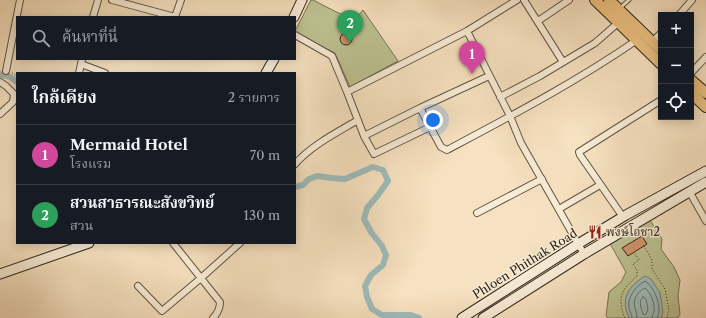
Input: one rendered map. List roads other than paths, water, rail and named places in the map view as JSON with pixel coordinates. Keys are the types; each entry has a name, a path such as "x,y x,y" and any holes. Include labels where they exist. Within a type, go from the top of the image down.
{"main road":[{"path":"294,16 302,0"},
{"path":"595,0 658,61"},
{"path":"609,0 659,48"},
{"path":"267,72 273,60"},
{"path":"694,83 706,94"},
{"path":"694,96 706,107"},
{"name":"Phloen Phithak Road","path":"462,318 622,217 706,171"},
{"name":"Phloen Phithak Road","path":"483,318 584,254 706,182"},
{"path":"0,274 86,244"}],"street":[{"path":"17,16 20,0"},
{"path":"93,16 98,0"},
{"path":"112,0 171,16"},
{"path":"175,16 181,0"},
{"path":"348,92 466,31 517,0"},
{"path":"524,0 563,62"},
{"path":"538,21 569,0"},
{"path":"682,12 692,0"},
{"path":"6,72 16,21"},
{"path":"500,97 540,76 594,43 618,22"},
{"path":"466,31 510,116 521,143 584,254"},
{"path":"652,42 658,36"},
{"path":"296,37 332,56 348,92 364,136 374,154 430,127"},
{"path":"420,108 441,147 446,150 510,116 583,74 637,40"},
{"path":"694,70 706,57"},
{"path":"78,72 81,61 103,72"},
{"path":"364,136 489,76"},
{"path":"0,82 14,94 13,102 0,114"},
{"path":"622,217 580,156 579,152 658,102"},
{"path":"296,163 302,156 318,144 358,120"},
{"path":"477,213 542,179"},
{"path":"559,209 600,184"},
{"path":"689,191 706,220"},
{"path":"174,244 220,302 220,310 213,318"},
{"path":"138,286 162,311 239,244"}],"lane":[{"path":"619,10 629,0"}],"water":[{"path":"645,276 651,279 660,293 663,312 661,318 629,318 625,305 627,294 634,284"}],"waterway":[{"path":"0,74 10,77 16,81"},
{"path":"296,187 303,185 309,179 317,176 345,179 373,167 383,170 388,181 367,208 364,219 371,232 382,246 386,255 383,265 371,275 365,286 367,297 372,309 382,315 411,315 419,318"}],"place":[{"name":"สวนสาธารณะสังขวิทย์","path":"350,43"},
{"name":"Mermaid Hotel","path":"472,74"},
{"name":"พงษ์โอชา2","path":"595,232"}]}
